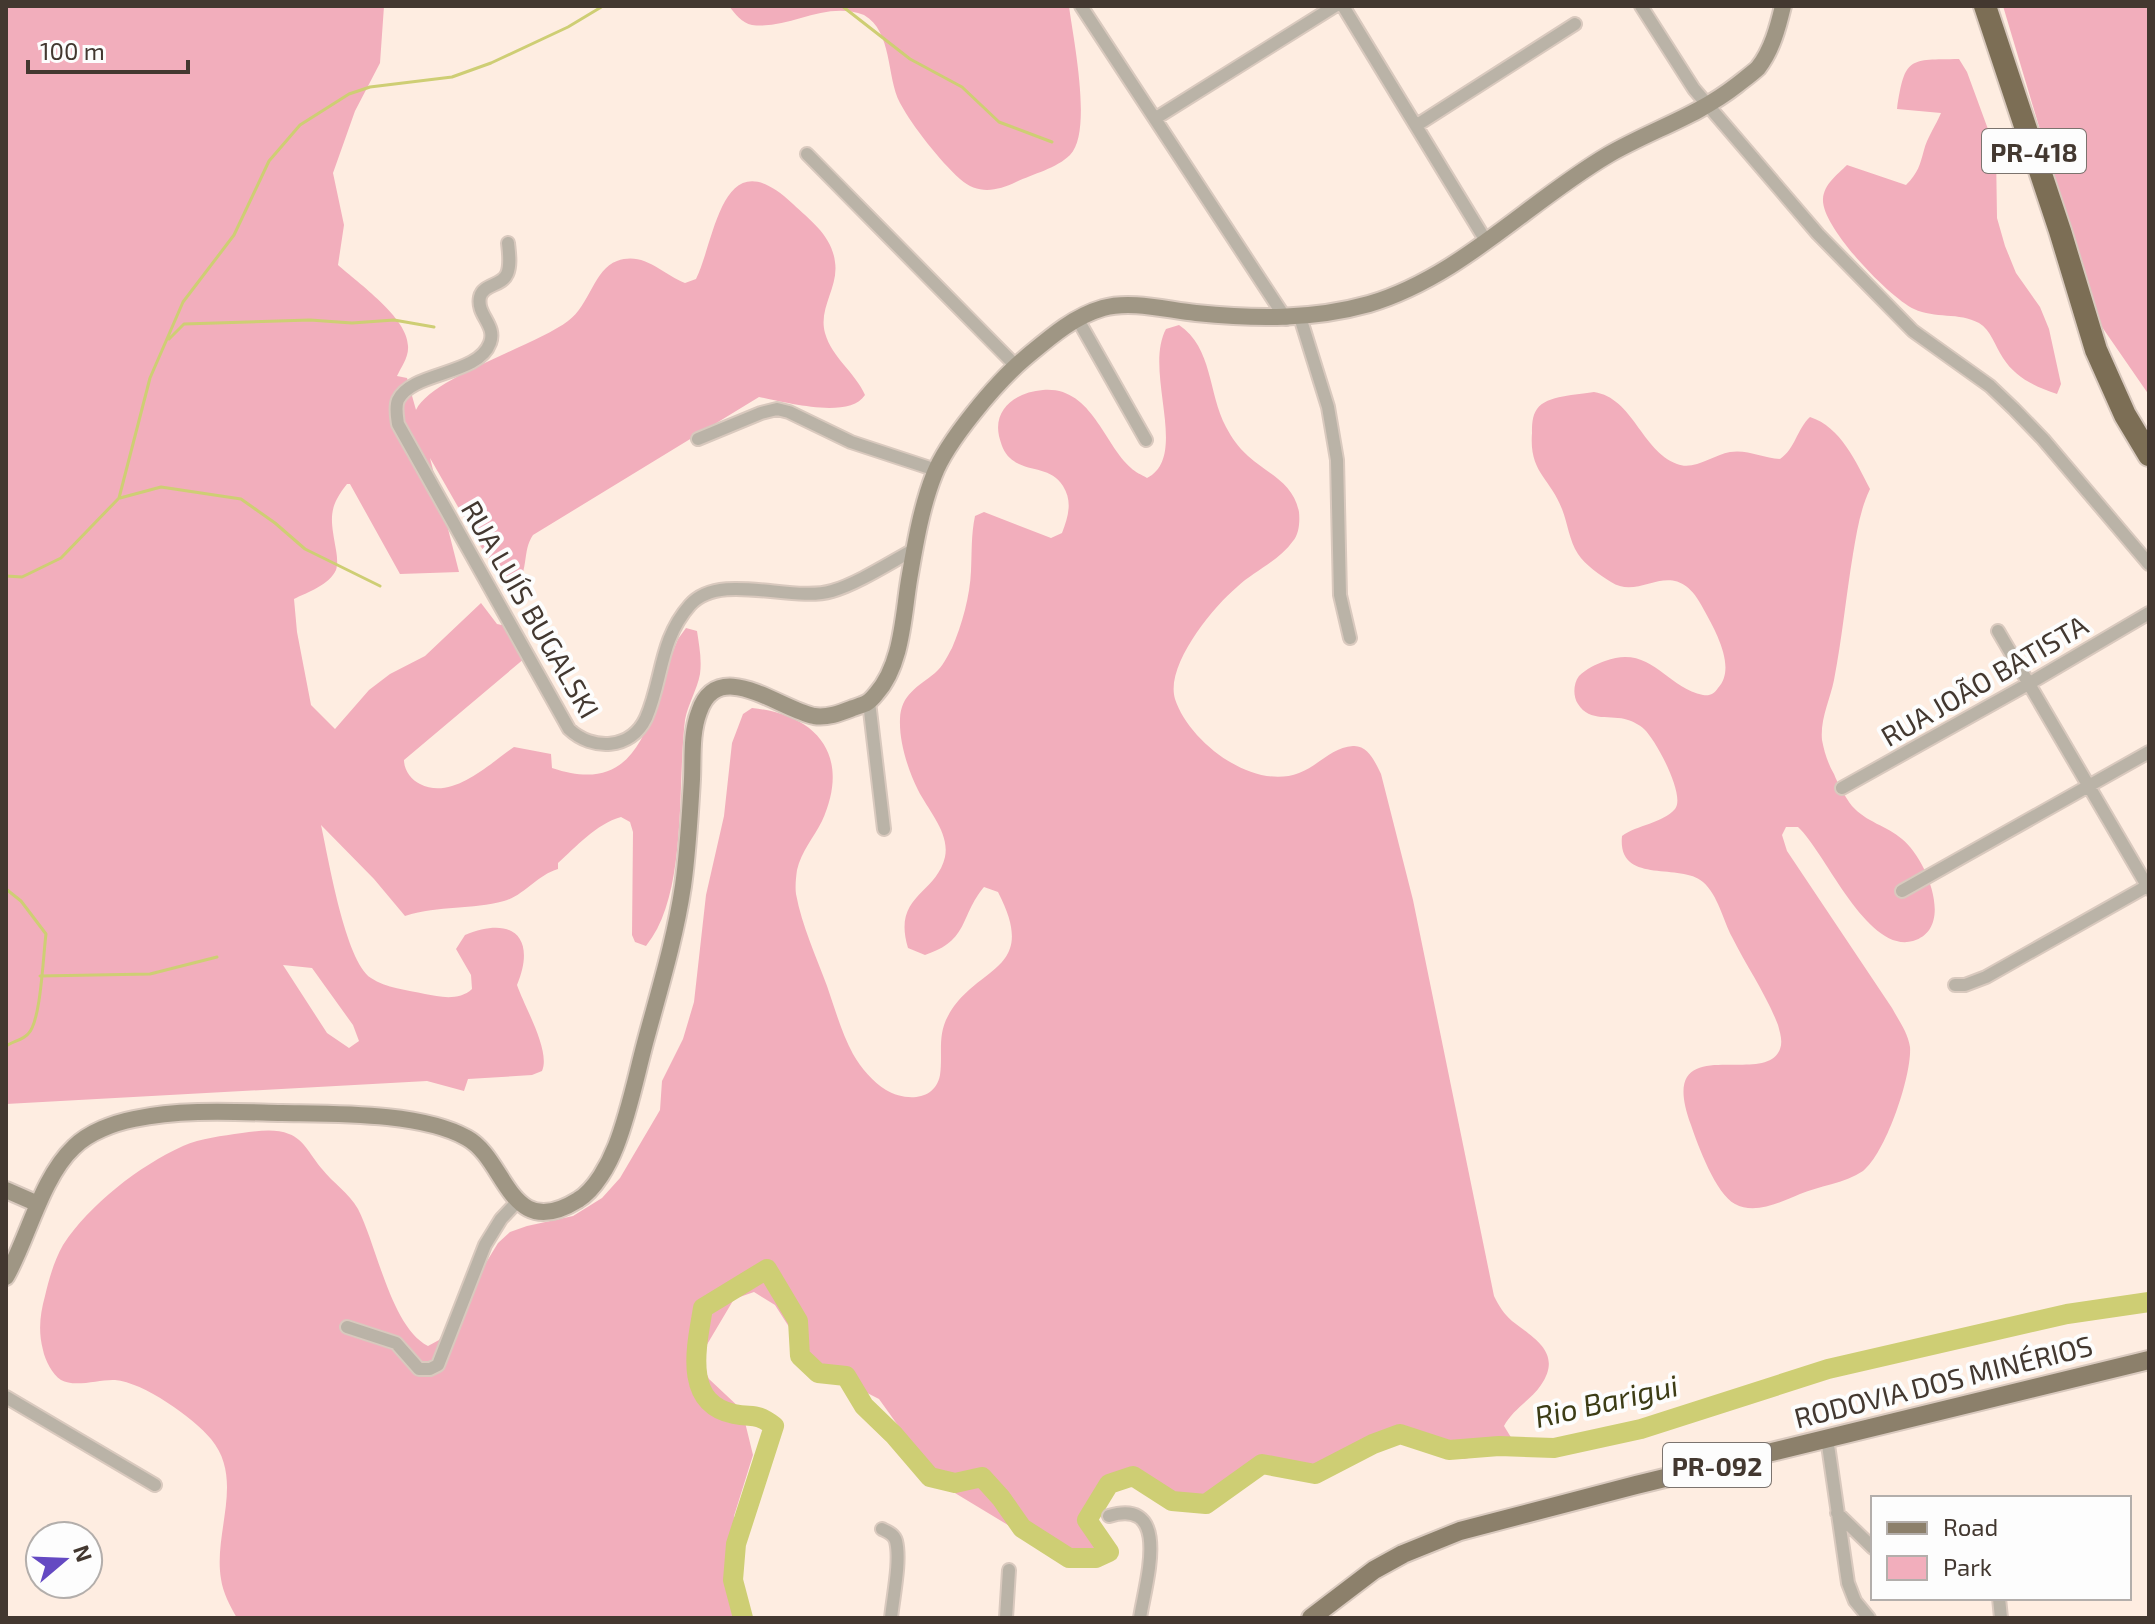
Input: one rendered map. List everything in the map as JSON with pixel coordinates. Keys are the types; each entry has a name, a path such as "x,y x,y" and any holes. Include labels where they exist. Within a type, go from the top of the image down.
{"highway":[{"name":"PR-418","path":"1985,6 2096,350 2125,415 2149,455"}],"main road":[{"path":"6,1277 19,1256 38,1204 74,1146 117,1123 142,1117 221,1112 362,1114 436,1126 468,1138 482,1149 507,1189 518,1201 536,1212 555,1211 574,1204 589,1192 615,1151 668,963 683,888 695,722 703,700 715,689 733,685 811,715 826,717 869,702 879,692 898,647 915,549 936,470 970,420 1016,366 1077,318 1106,306 1293,318 1373,303 1430,277 1606,156 1711,106 1757,70 1775,38 1783,6"},
{"path":"6,1190 38,1204"},
{"name":"RODOVIA DOS MINÉRIOS","path":"1311,1618 1374,1570 1403,1554 1460,1531 2147,1359"}],"street":[{"path":"1081,6 1293,318 1328,407 1337,460 1340,595 1350,638"},
{"path":"1156,118 1335,6"},
{"path":"1343,6 1486,241"},
{"path":"1641,6 1687,80 1818,234 1913,331 1969,369 2006,401 2043,439 2149,564"},
{"path":"1417,125 1575,24"},
{"path":"807,154 1016,366"},
{"name":"RUA LUÍS BUGALSKI","path":"508,243 507,274 501,282 483,290 479,298 481,312 492,329 491,341 484,354 405,390 396,402 398,424 569,729 581,740 598,746 606,745 628,738 645,720 674,626 692,602 710,591 732,589 802,594 832,591 915,549"},
{"path":"1077,318 1146,440"},
{"path":"698,439 777,409 851,442 936,470"},
{"name":"RUA JOÃO BATISTA","path":"1842,788 2149,613"},
{"path":"1955,985 1965,985 1986,977 2148,887 1998,631"},
{"path":"869,702 884,829"},
{"path":"1902,891 2149,752"},
{"path":"347,1327 396,1343 419,1369 438,1365 485,1245 501,1219 518,1201"},
{"path":"6,1397 155,1485"},
{"path":"1827,1438 1851,1593 1869,1618"},
{"path":"1109,1516 1131,1513 1143,1519 1150,1528 1151,1542 1140,1618"},
{"path":"1837,1513 1871,1546"},
{"path":"882,1529 892,1534 896,1541 891,1618"},
{"path":"1006,1618 1009,1570"}],"green space":[{"path":"6,6 384,6 380,63 355,111 333,173 344,225 338,265 391,313 406,335 408,350 397,376 407,378 416,410 426,398 462,374 568,321 582,306 597,279 617,261 644,261 685,283 696,279 717,219 736,187 751,181 769,186 793,204 820,230 833,253 835,271 824,315 825,333 833,350 865,395 857,402 831,408 759,397 533,535 523,574 516,585 509,584 481,547 430,458 459,572 400,574 350,484 347,484 336,501 332,515 336,570 323,584 294,599 311,705 335,729 369,690 390,674 425,656 481,603 497,624 511,627 516,639 513,644 525,658 404,760 411,777 432,788 445,788 470,778 514,747 551,754 552,768 584,775 609,771 627,759 641,740 678,639 686,628 697,631 701,668 685,720 675,869 669,898 646,946 635,942 632,935 633,832 630,822 621,817 595,830 558,863 558,869 511,898 492,904 405,916 321,825 346,930 353,951 371,978 397,988 437,996 461,995 472,989 471,975 456,949 465,935 496,928 516,934 524,954 517,985 540,1041 544,1062 542,1071 532,1075 468,1079 464,1091 427,1081 6,1104","holes":["283,965 312,968 353,1025 359,1041 349,1048 327,1033"]},
{"path":"729,6 1069,6 1080,84 1077,143 1065,160 1002,188 988,190 974,187 960,179 944,163 905,112 896,92 880,32 864,15 835,11 780,23 752,25 742,20"},
{"path":"2003,6 2149,6 2149,395 2102,327 2090,297"},
{"path":"1959,59 1967,72 1996,151 1997,218 2005,246 2016,273 2040,307 2049,329 2061,384 2057,394 2033,385 2013,371 1990,334 1979,323 1922,312 1889,291 1845,243 1825,211 1823,199 1826,189 1847,165 1906,185 1910,181 1941,113 1897,109 1903,79 1912,64 1920,61"},
{"path":"1179,325 1190,335 1204,358 1226,427 1248,456 1286,486 1296,502 1299,528 1287,548 1227,596 1193,638 1177,671 1175,699 1182,715 1208,746 1243,769 1281,777 1299,773 1345,747 1358,746 1367,751 1381,774 1413,900 1494,1296 1507,1316 1543,1347 1549,1364 1541,1385 1504,1426 1512,1439 1528,1445 1464,1459 1420,1441 1395,1443 1340,1468 1257,1470 1207,1502 1183,1509 1144,1483 1110,1491 1095,1504 1102,1537 1101,1548 1079,1553 1051,1551 940,1484 879,1399 814,1366 775,1305 754,1292 734,1299 699,1358 709,1379 742,1410 753,1455 734,1516 731,1587 736,1618 237,1618 221,1579 226,1472 221,1455 211,1439 181,1412 139,1387 115,1380 67,1382 52,1371 47,1362 40,1336 41,1316 50,1277 63,1245 101,1201 166,1154 190,1143 212,1138 260,1131 284,1132 303,1144 358,1209 404,1322 428,1346 439,1340 498,1243 510,1232 573,1216 602,1198 620,1178 660,1110 662,1081 683,1039 694,1002 706,895 724,816 732,743 743,714 752,708 775,712 811,730 823,743 830,759 833,777 830,798 822,821 799,863 796,891 806,929 849,1046 876,1083 893,1094 918,1097 932,1090 940,1075 941,1038 948,1016 960,999 999,965 1008,953 1012,938 1009,918 998,892 984,887 950,942 925,955 908,948 905,930 910,906 940,870 946,848 937,822 918,790 908,765 901,737 901,710 907,697 940,667 956,639 969,590 975,516 984,512 1051,538 1062,533 1068,515 1066,492 1058,479 1016,463 1004,451 998,426 1003,410 1016,398 1033,391 1059,391 1073,397 1085,406 1121,457 1147,478 1159,467 1165,451 1160,347 1166,329"},
{"path":"1594,392 1618,404 1654,448 1683,466 1736,451 1780,459 1810,417 1839,437 1870,489 1858,529 1822,740 1830,766 1852,806 1902,839 1920,861 1933,893 1933,923 1926,934 1913,941 1896,941 1880,932 1849,899 1798,827 1786,827 1782,835 1787,851 1892,1008 1910,1047 1907,1076 1896,1113 1872,1162 1849,1179 1759,1208 1735,1204 1721,1190 1698,1145 1684,1095 1687,1077 1699,1068 1770,1060 1781,1046 1778,1025 1708,887 1693,876 1639,867 1629,861 1623,852 1622,836 1664,818 1675,809 1677,802 1673,781 1655,744 1638,725 1621,718 1588,714 1575,698 1574,690 1582,673 1621,657 1646,662 1690,691 1703,695 1710,695 1716,690 1725,670 1718,638 1693,592 1681,583 1670,580 1623,587 1593,570 1575,549 1557,498 1534,457 1533,421 1537,409 1548,401"}],"waterway":[{"path":"6,576 22,577 61,558 119,498 150,378 183,302 234,235 269,161 300,125 349,94 370,87 452,77 491,63 568,27 603,6"},
{"path":"842,6 910,59 962,87 999,122 1052,142"},
{"path":"169,339 184,324 394,320 434,327"},
{"path":"120,498 161,487 241,499 305,549 380,586"},
{"path":"6,889 21,901 46,934 36,1016 26,1036 6,1046"},
{"path":"40,976 150,974 217,957"},
{"name":"Rio Barigui","path":"743,1618 733,1580 736,1544 774,1426 758,1417 717,1408 706,1398 700,1385 696,1355 703,1308 767,1269 798,1321 800,1356 818,1373 846,1376 864,1406 930,1477 955,1483 982,1477 1022,1528 1069,1558 1096,1558 1109,1552 1087,1520 1109,1484 1133,1476 1172,1501 1206,1504 1262,1464 1315,1474 1373,1444 1400,1434 1449,1450 1499,1446 1554,1448 1641,1429 1828,1369 2067,1314 2149,1302"}]}
